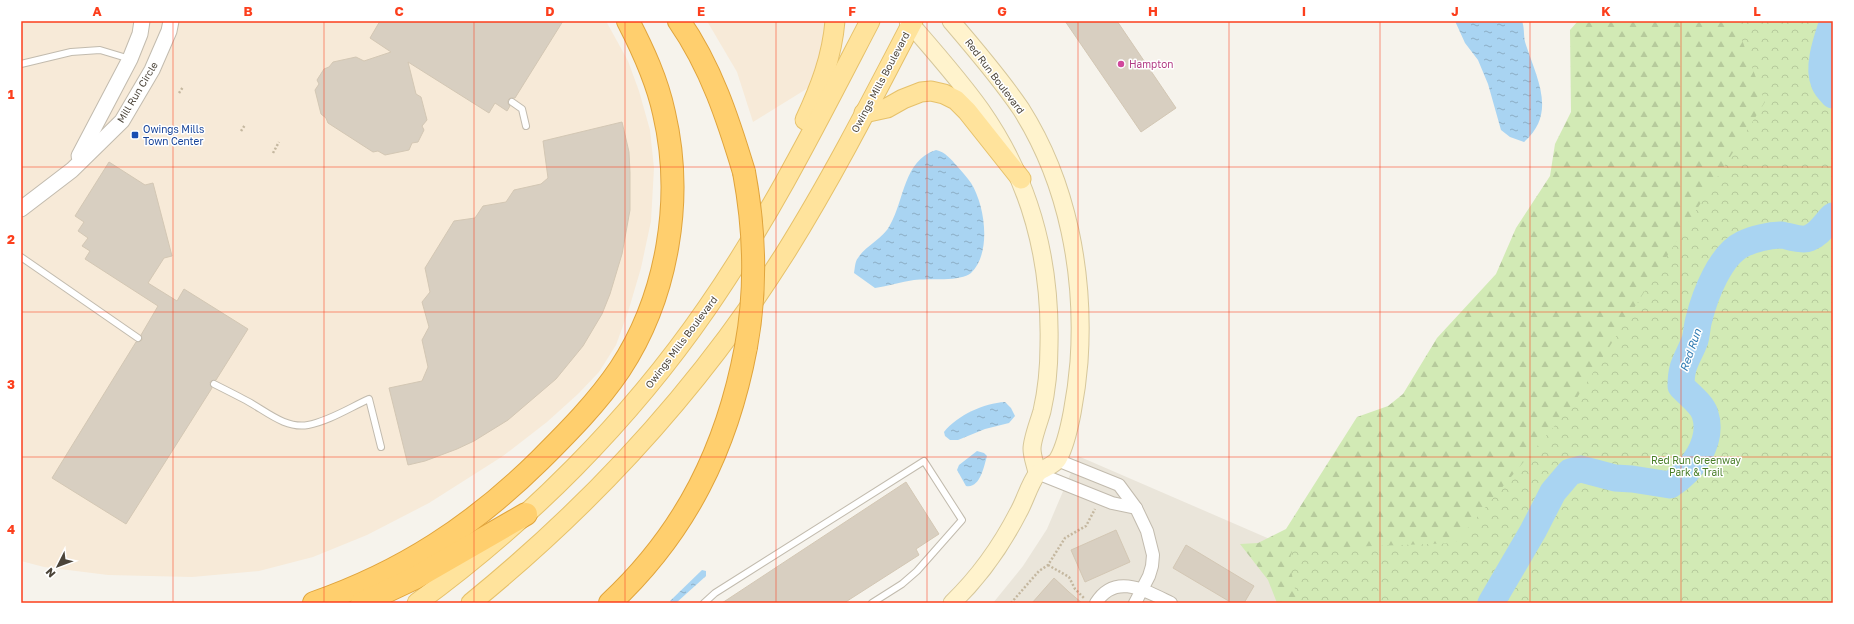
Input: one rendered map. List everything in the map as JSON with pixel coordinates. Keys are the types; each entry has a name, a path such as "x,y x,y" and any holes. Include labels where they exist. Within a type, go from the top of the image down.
{"highway":[{"path":"314,603 354,588 414,558 447,538 478,516 523,476 577,423 608,386 633,346 651,304 665,256 670,230 672,179 668,135 658,87 628,21"},
{"path":"610,603 636,577 664,543 696,493 722,437 735,401 746,347 753,294 754,251 751,217 744,172 724,107 716,88 700,55 679,21"},
{"path":"362,603 415,578 526,514"}],"main road":[{"path":"786,181 799,134 829,62 833,43 835,21"},
{"name":"Owings Mills Boulevard","path":"417,603 472,560 526,514 601,439 633,404 680,346 737,263 786,181 870,21"},
{"name":"Red Run Boulevard","path":"951,21 989,66 1021,109 1056,183 1069,228 1078,283 1080,308 1080,356 1071,417 1057,460"},
{"path":"910,22 981,110 1010,157 1021,179 1033,214 1041,245 1049,311 1048,377 1042,412 1032,449 1037,473"},
{"name":"Owings Mills Boulevard","path":"471,603 536,549 613,474 686,391 720,348 784,255 814,204 864,113 910,22"},
{"path":"864,113 887,108 912,94 931,91 944,94 956,100 967,111 1021,179"},
{"path":"952,603 977,576 1002,541 1019,512 1037,473 1057,460"}],"street":[{"name":"Mill Run Circle","path":"72,170 130,59 140,34 142,21"},
{"name":"Mill Run Circle","path":"21,209 72,170 122,121 152,70 169,31 171,21"},
{"path":"1057,460 1119,485 1136,508 1147,531 1153,555 1152,566 1135,603"},
{"path":"1037,473 1112,503 1136,508"},
{"path":"1093,602 1104,593 1118,586 1142,590 1171,603"}],"lane":[{"path":"21,64 70,52 100,50 130,59"},
{"path":"512,102 522,109 526,126"},
{"path":"21,257 138,338"},
{"path":"214,384 284,422 295,426 308,425 331,418 369,399 381,447"},
{"path":"704,603 715,593 924,461 962,520 917,571 902,584 872,603"}],"path":[{"path":"180,93 183,87"},
{"path":"241,131 245,125"},
{"path":"273,153 279,142"},
{"path":"1011,603 1039,571 1048,565 1065,538 1089,523 1096,506"},
{"path":"1048,565 1066,574 1079,594 1093,602"}],"shaded area":[{"path":"21,21 606,21 628,61 639,91 650,130 654,168 651,221 641,268 628,312 616,345 599,372 578,394 547,422 503,456 429,503 367,535 313,557 259,571 192,577 108,575 44,567 21,561"},
{"path":"707,21 826,21 816,83 753,122 737,72"},
{"path":"1078,456 1293,549 1298,603 993,603 1023,566 1047,529"}],"green space":[{"path":"1578,21 1817,21 1478,603 1277,603 1268,580 1240,544 1258,543 1286,529 1357,417 1388,406 1403,394 1437,338 1496,274 1516,228 1550,176 1555,144 1571,112 1570,30"},
{"name":"Red Run Greenway Park & Trail","path":"1735,21 1833,21 1833,603 1298,603 1289,561 1293,549 1455,543 1573,404 1765,102"}],"water":[{"path":"1455,21 1522,21 1525,42 1542,95 1540,119 1534,131 1524,142 1510,137 1501,130 1488,84 1478,60 1465,43"},
{"path":"936,150 945,154 952,161 976,192 983,216 984,229 982,254 978,264 971,273 960,278 920,279 875,288 854,273 856,261 865,250 887,230 895,215 906,182 917,163 925,155"},
{"path":"1005,402 1011,408 1015,416 1009,423 985,429 958,440 950,440 945,436 944,432 956,420 964,415 980,407"},
{"path":"977,451 984,453 987,456 981,476 975,484 966,486 957,470 959,465"},
{"path":"702,570 706,571 706,576 676,603 671,603 670,601"}],"building":[{"path":"380,21 563,21 515,98 510,98 508,100 508,104 510,106 507,111 495,103 489,113 408,62 416,94 421,97 427,120 422,126 424,130 418,142 412,143 409,150 385,155 378,151 373,152 328,123 326,118 321,114 315,90 319,84 317,80 324,69 329,67 333,62 356,57 364,61 391,52 370,38"},
{"name":"Hampton","path":"1065,21 1117,21 1176,108 1141,132"},
{"path":"622,122 629,152 630,210 622,254 610,294 602,314 583,346 556,379 508,420 474,441 457,449 425,461 408,465 389,388 422,381 428,367 422,340 429,327 422,302 430,292 425,268 454,221 475,218 483,206 506,202 514,190 541,184 548,178 543,141"},
{"path":"109,162 145,185 153,183 172,256 164,258 148,283 177,301 184,289 248,329 216,380 210,382 212,388 126,524 52,478 136,342 142,340 141,335 158,306 85,259 90,251 82,246 88,238 78,231 84,222 75,216"},
{"path":"906,482 939,534 916,549 919,555 844,603 722,603"},
{"path":"1116,530 1130,562 1085,582 1071,550"},
{"path":"1186,545 1254,586 1244,603 1232,603 1173,568"},
{"path":"1054,578 1069,592 1082,603 1032,603"}],"waterway":[{"name":"Red Run","path":"1833,21 1822,60 1822,75 1826,87 1833,95"},
{"name":"Red Run","path":"1491,603 1533,531 1553,492 1570,472 1581,469 1615,478 1670,485 1686,472 1693,464 1704,445 1707,425 1703,410 1681,386 1682,372 1695,340 1698,321 1709,288 1721,266 1735,249 1747,242 1777,235 1806,239 1819,231 1833,216"}],"place":[{"name":"Hampton","path":"1121,64"},
{"name":"Owings Mills Town Center","path":"135,135"}]}
